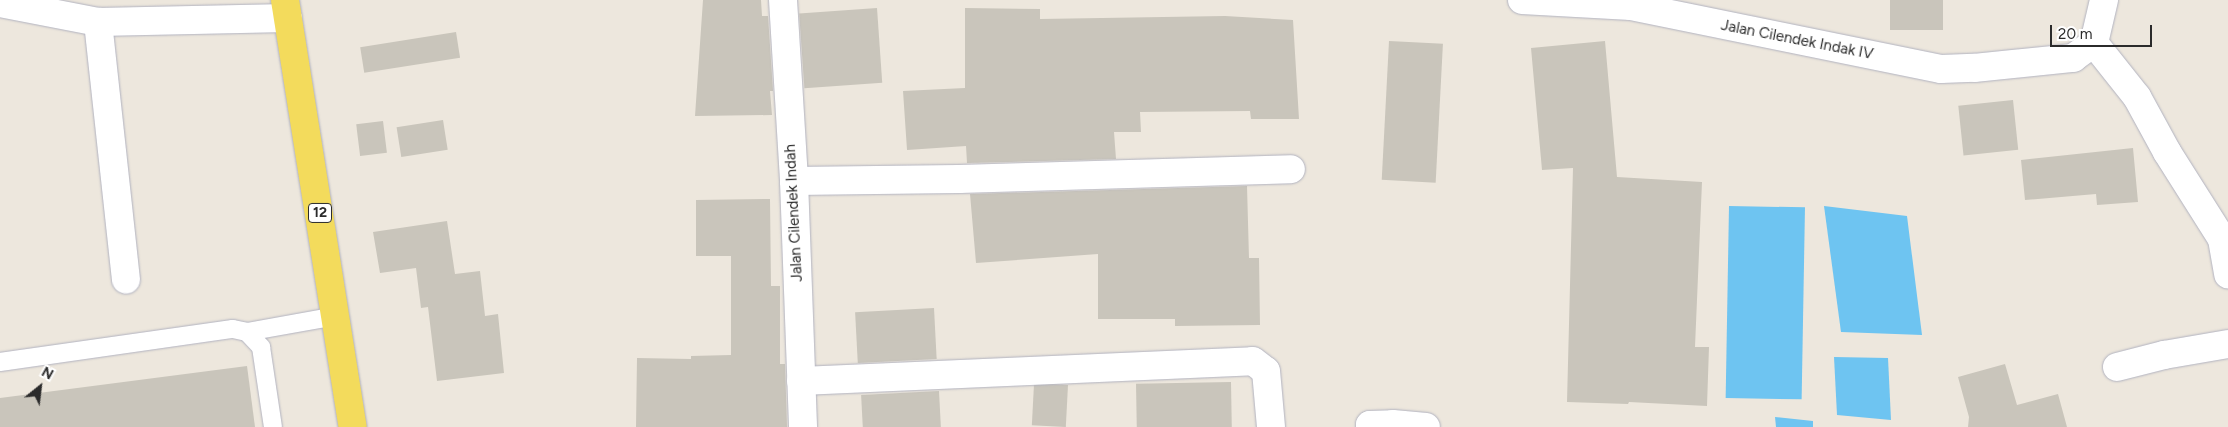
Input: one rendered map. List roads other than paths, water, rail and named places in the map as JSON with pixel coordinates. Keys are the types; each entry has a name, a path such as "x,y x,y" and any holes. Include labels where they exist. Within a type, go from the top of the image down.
{"main road":[{"name":"12","path":"287,9 353,427"}],"street":[{"name":"Jalan Cilendek Indah","path":"783,0 794,181 803,427"},
{"name":"Jalan Cilendek Indak IV","path":"1522,0 1632,6 1941,69 1974,68 2084,50"},
{"path":"2104,0 2084,50 2137,97 2181,174 2222,239 2228,274"},
{"path":"0,3 98,22 287,9"},
{"path":"98,22 126,279"},
{"path":"794,181 959,179 1291,169"},
{"path":"2117,367 2164,355 2228,344"},
{"path":"801,381 1253,362 1266,371 1271,427"},
{"path":"1370,427 1370,425 1392,424 1426,427"}],"lane":[{"path":"0,362 233,330 247,332 336,316"},
{"path":"247,332 261,347 273,427"}],"water":[{"path":"1729,206 1805,207 1802,399 1726,398"},
{"path":"1824,206 1907,216 1922,335 1841,332"},
{"path":"1834,357 1888,358 1891,420 1837,415"},
{"path":"1775,417 1813,421 1813,427 1776,427"}]}
